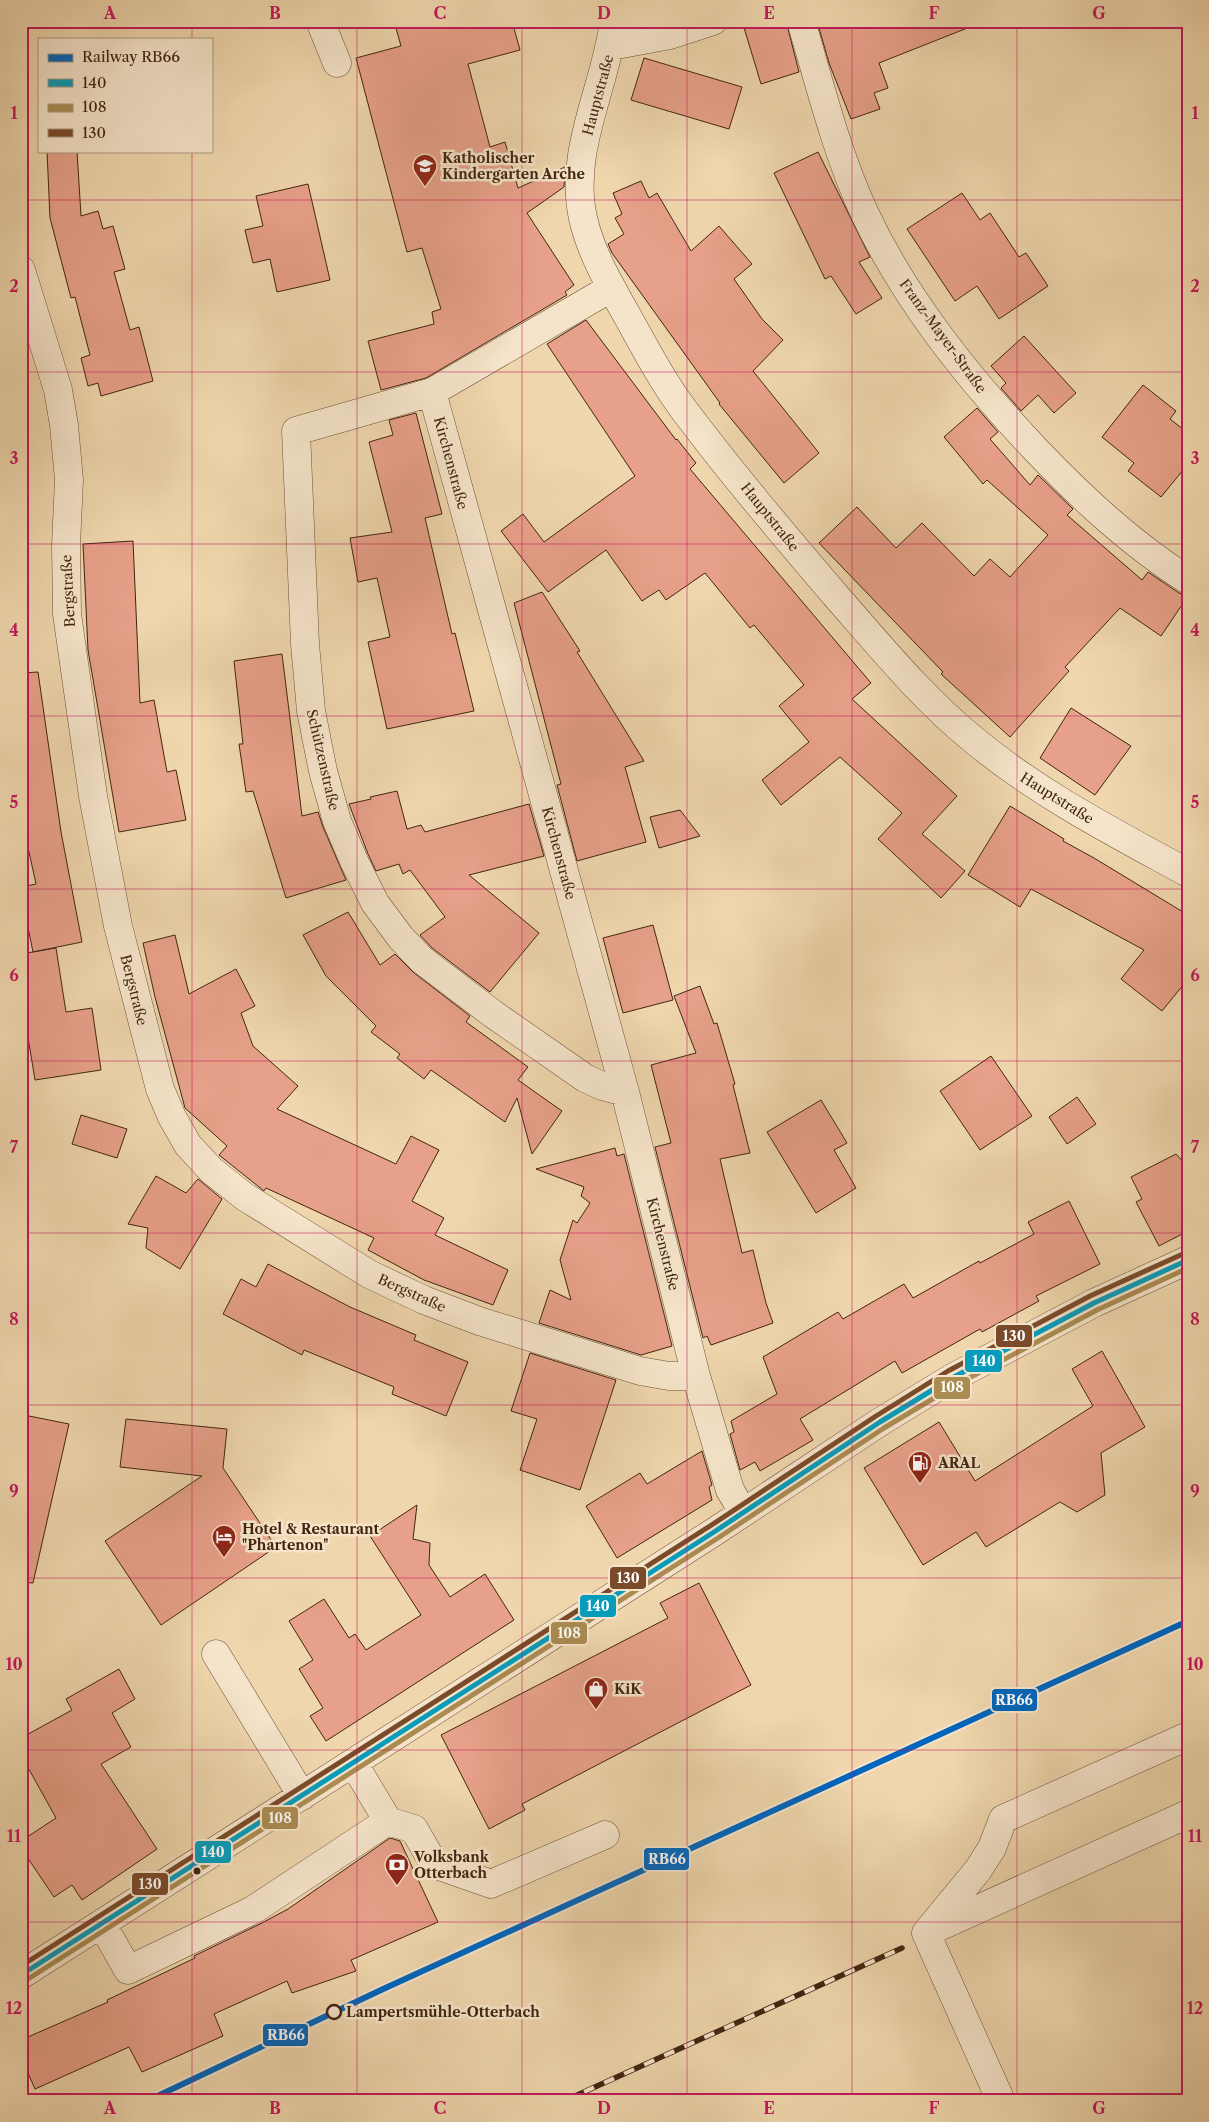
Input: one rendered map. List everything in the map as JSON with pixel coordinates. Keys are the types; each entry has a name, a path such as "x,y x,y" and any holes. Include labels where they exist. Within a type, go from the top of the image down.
{"street":[{"path":"320,21 337,63"},
{"path":"613,34 670,35 714,21"},
{"name":"Franz-Mayer-Straße","path":"801,21 837,141 863,211 887,257 925,316 962,367 1054,469 1134,543 1188,580"},
{"name":"Hauptstraße","path":"613,34 582,153 579,186 583,217 595,253 611,288 647,352 683,408 785,536 880,645 939,708 973,740 1017,774 1086,817 1188,873"},
{"name":"Bergstraße","path":"21,270 58,390 64,426 69,480 66,545 67,614 93,796 118,926 160,1089 172,1117 188,1144 211,1170 245,1196 369,1274 416,1296 478,1321 631,1368 669,1376 696,1376"},
{"path":"432,392 611,288"},
{"name":"Kirchenstraße","path":"432,392 625,1092 696,1376 730,1490 743,1512"},
{"name":"Schützenstraße","path":"432,392 296,431 304,644 310,711 323,771 337,821 354,861 375,903 401,938 422,960 494,1014 578,1072 602,1086 625,1092"},
{"path":"21,1976 354,1764 880,1422 952,1378 1094,1303 1188,1260"},
{"path":"216,1654 302,1796"},
{"path":"926,1932 978,1870 992,1848 1004,1819 1188,1736"},
{"path":"354,1764 388,1821 414,1830 434,1864 491,1884 605,1835"},
{"path":"926,1932 1188,1814"},
{"path":"102,1924 128,1970 253,1910 388,1821"},
{"path":"926,1932 1001,2101"}],"building":[{"path":"394,21 512,21 520,50 468,64 490,147 505,142 518,188 565,167 564,187 527,213 574,285 565,292 567,295 426,378 381,390 368,341 434,324 432,312 441,309 422,248 407,252 356,58 401,46"},
{"path":"742,21 786,21 799,72 761,84"},
{"path":"817,21 979,21 980,23 879,63 888,88 874,93 880,109 851,119 829,63"},
{"path":"644,58 742,87 729,129 631,100"},
{"path":"47,152 77,152 81,216 98,211 103,229 113,226 125,269 114,272 130,330 139,327 153,381 101,396 98,383 88,386 81,358 90,355 75,297 71,298 50,218"},
{"path":"818,152 870,257 859,262 882,298 856,314 831,276 825,279 774,173"},
{"path":"641,181 649,198 657,193 691,251 719,226 752,264 734,279 762,319 783,340 753,371 819,453 784,483 719,404 612,253 608,244 624,234 615,218 622,214 613,193"},
{"path":"308,184 330,280 277,292 270,259 253,263 245,230 263,226 256,196"},
{"path":"962,193 980,220 990,213 1019,257 1026,253 1048,286 999,319 977,286 955,301 907,229"},
{"path":"586,320 676,440 696,463 690,469 871,683 852,699 957,796 922,834 965,871 941,898 878,839 902,813 840,757 781,805 762,780 809,742 779,706 804,685 754,625 750,628 705,573 666,600 659,590 642,601 606,550 548,592 501,531 523,514 544,542 635,476 547,344"},
{"path":"1024,336 1076,393 1054,413 1038,395 1021,411 1001,388 1006,383 991,366"},
{"path":"1143,385 1176,411 1170,419 1188,433 1188,464 1161,497 1128,471 1134,463 1102,437"},
{"path":"977,408 998,432 990,439 1030,485 1038,475 1073,509 1067,515 1142,580 1148,572 1179,593 1188,596 1161,636 1120,608 1065,667 1069,671 1010,737 941,674 943,672 819,543 857,507 896,548 922,523 974,576 990,559 1010,577 1048,535 987,480 983,484 944,437"},
{"path":"416,413 442,514 425,518 452,634 455,633 474,711 387,729 368,642 390,637 377,578 358,582 350,538 392,532 369,442 393,435 389,420"},
{"path":"133,541 140,703 154,700 167,772 176,770 186,820 119,832 88,650 83,544"},
{"path":"542,592 580,651 577,652 644,761 625,767 646,842 577,861 557,785 561,784 514,603"},
{"path":"282,654 302,816 318,812 346,880 286,898 253,791 246,792 239,744 243,744 234,661"},
{"path":"38,672 61,832 82,942 33,952 21,893 21,887 36,884 21,815 21,673"},
{"path":"1071,708 1131,746 1095,795 1040,758"},
{"path":"397,791 407,829 421,825 425,832 529,804 544,856 469,875 539,933 490,992 432,948 420,935 445,917 410,870 403,874 399,864 376,871 368,854 349,804"},
{"path":"1010,806 1064,839 1063,841 1188,915 1188,979 1162,1011 1121,979 1144,950 1031,889 1020,907 968,875"},
{"path":"680,810 700,836 659,848 650,817"},
{"path":"348,912 380,965 395,954 413,972 470,1016 466,1022 528,1067 518,1080 562,1111 532,1154 517,1098 505,1122 431,1070 424,1079 397,1058 400,1054 371,1032 376,1026 326,976 303,935"},
{"path":"653,925 673,1000 623,1013 603,938"},
{"path":"175,935 189,994 236,969 255,1006 241,1013 253,1046 298,1086 277,1109 396,1164 411,1136 439,1150 412,1201 444,1218 435,1235 508,1270 493,1305 424,1280 368,1250 374,1238 266,1188 264,1191 219,1155 227,1146 185,1108 155,997 143,943"},
{"path":"56,948 66,1012 92,1008 101,1070 35,1080 25,1019 21,1019 21,954"},
{"path":"700,986 714,1024 717,1023 735,1084 733,1085 750,1153 720,1159 742,1253 753,1250 773,1323 711,1345 707,1336 703,1338 655,1147 671,1143 651,1065 696,1053 674,996"},
{"path":"991,1056 1032,1116 980,1150 940,1091"},
{"path":"1077,1097 1096,1124 1067,1144 1049,1117"},
{"path":"821,1100 847,1143 834,1150 856,1188 816,1213 767,1132"},
{"path":"81,1115 127,1129 117,1158 72,1144"},
{"path":"615,1148 617,1156 624,1154 672,1346 641,1355 539,1323 550,1290 571,1300 560,1260 573,1220 577,1223 590,1203 581,1196 584,1187 536,1169"},
{"path":"1176,1154 1188,1167 1188,1231 1159,1246 1136,1202 1142,1199 1131,1177"},
{"path":"156,1176 186,1193 198,1179 222,1199 180,1269 146,1248 148,1228 128,1224"},
{"path":"1069,1201 1100,1264 1036,1296 1039,1301 982,1332 980,1329 902,1373 895,1361 800,1419 813,1440 760,1471 755,1462 740,1470 730,1434 734,1432 731,1421 777,1394 763,1357 838,1312 843,1319 904,1284 913,1298 979,1261 980,1263 1034,1234 1028,1222"},
{"path":"268,1264 350,1307 416,1335 414,1340 468,1362 446,1416 392,1394 394,1387 304,1350 302,1355 223,1314 241,1279 256,1287"},
{"path":"1102,1351 1145,1427 1101,1453 1105,1495 1077,1512 1060,1502 986,1547 976,1532 923,1565 864,1468 939,1422 975,1481 1093,1406 1072,1369"},
{"path":"530,1353 616,1380 580,1490 520,1470 537,1419 511,1411"},
{"path":"29,1416 69,1424 33,1583 21,1582 21,1449"},
{"path":"126,1419 227,1429 223,1468 276,1547 161,1625 105,1541 202,1476 120,1467"},
{"path":"702,1451 712,1485 709,1487 712,1500 617,1558 586,1506 640,1473 647,1484"},
{"path":"417,1505 413,1539 430,1543 429,1565 450,1597 485,1574 514,1620 326,1741 310,1716 323,1708 299,1669 313,1660 289,1621 324,1599 349,1638 355,1634 366,1650 421,1615 370,1536"},
{"name":"KiK","path":"699,1583 751,1685 522,1804 525,1810 489,1829 441,1735 668,1618 660,1603"},
{"path":"119,1669 135,1699 112,1713 131,1747 101,1764 157,1849 82,1900 72,1885 54,1897 21,1848 21,1841 56,1818 21,1755 21,1738 72,1710 66,1699"},
{"path":"390,1838 400,1841 438,1922 351,1960 356,1971 292,1993 287,1981 214,2014 223,2036 142,2072 129,2047 35,2089 21,2057 21,2040 108,2002 107,2000 195,1958 194,1956 288,1909"}],"railway":[{"path":"564,2101 902,1948"}],"rail line":[{"name":"RB66","path":"147,2101 381,1990 1188,1621"}],"transit line":[{"name":"130","path":"21,1966 710,1526 876,1416 948,1371 1090,1296 1185,1253"},
{"name":"140","path":"21,1975 714,1532 880,1422 952,1378 1094,1303 1188,1260"},
{"name":"108","path":"25,1981 718,1538 884,1428 956,1385 1097,1310 1188,1268"}],"place":[{"name":"Katholischer Kindergarten Arche","path":"425,187"},
{"name":"ARAL","path":"920,1484"},
{"name":"Hotel & Restaurant \"Phartenon\"","path":"224,1558"},
{"name":"KiK","path":"596,1710"},
{"name":"Volksbank Otterbach","path":"397,1886"},
{"name":"Lampertsmühle-Otterbach","path":"334,2012"}]}
